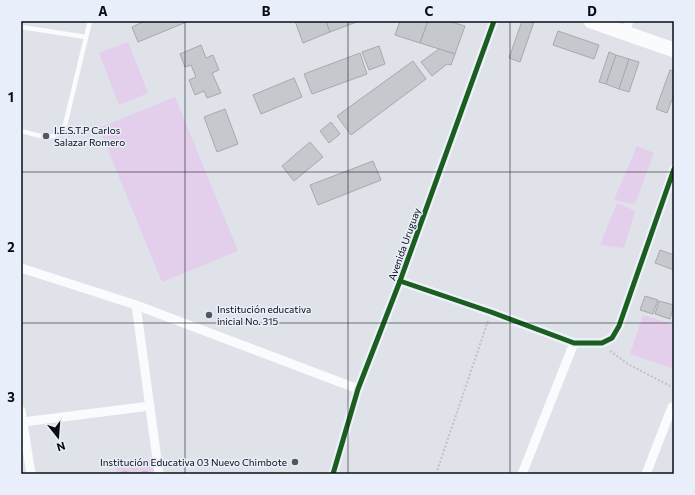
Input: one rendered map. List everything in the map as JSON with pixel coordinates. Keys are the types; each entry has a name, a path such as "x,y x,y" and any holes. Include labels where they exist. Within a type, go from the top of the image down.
{"main road":[{"path":"591,21 627,27 674,50"}],"street":[{"name":"Avenida Uruguay","path":"333,474 358,389 400,281 494,21"},
{"path":"400,281 491,312 574,343 602,343 612,338 619,326 674,169"},
{"path":"21,268 136,305 358,389"},
{"path":"136,305 158,474"},
{"path":"522,474 574,343"},
{"path":"23,422 150,406"},
{"path":"646,474 672,407"},
{"path":"21,411 31,474"}],"lane":[{"path":"21,132 49,137 54,136 63,130 90,21"},
{"path":"21,26 86,36"}],"path":[{"path":"436,474 491,312"},
{"path":"602,343 614,355 628,364 674,388"}],"green space":[{"path":"128,42 148,93 119,105 99,53"},
{"path":"175,97 238,251 162,282 99,128"},
{"path":"637,146 654,153 635,204 614,200"},
{"path":"617,203 635,211 624,248 600,245"},
{"path":"643,315 674,325 674,369 630,354"},
{"path":"154,459 156,474 117,474 115,463"}],"building":[{"path":"145,21 189,21 138,42 132,27"},
{"path":"295,21 326,21 330,32 303,43"},
{"path":"326,21 359,21 330,32"},
{"path":"400,21 428,21 420,43 395,35"},
{"path":"428,21 448,21 465,26 455,54 420,43"},
{"path":"522,21 534,22 520,62 509,58"},
{"path":"558,31 599,45 594,59 553,45"},
{"path":"201,45 206,58 213,55 219,70 212,73 221,93 207,98 204,91 195,95 189,80 196,77 191,65 185,67 180,54"},
{"path":"379,46 385,64 369,70 362,52"},
{"path":"439,49 455,54 451,65 447,64 432,76 421,62"},
{"path":"609,52 616,55 606,84 599,82"},
{"path":"360,53 367,74 312,94 304,74"},
{"path":"616,55 629,59 619,89 606,84"},
{"path":"629,59 639,62 629,92 619,89"},
{"path":"413,61 426,79 351,135 337,116"},
{"path":"670,70 674,71 674,94 667,113 656,109"},
{"path":"294,78 302,97 261,114 253,95"},
{"path":"225,109 238,144 217,152 204,117"},
{"path":"331,122 340,134 329,143 320,131"},
{"path":"310,142 323,157 294,181 282,166"},
{"path":"373,161 381,180 318,205 310,185"},
{"path":"660,250 674,255 674,270 655,263"},
{"path":"645,296 658,300 653,314 640,310"},
{"path":"659,301 674,305 670,319 655,314"}],"cycle path":[{"path":"333,474 358,389 400,281 494,21"},
{"path":"400,281 491,312 574,343 602,343 612,338 619,326 674,169"}],"place":[{"name":"I.E.S.T.P Carlos Salazar Romero","path":"46,136"},
{"name":"Institución educativa inicial No. 315","path":"209,315"},
{"name":"Institución Educativa 03 Nuevo Chimbote","path":"295,462"}]}
